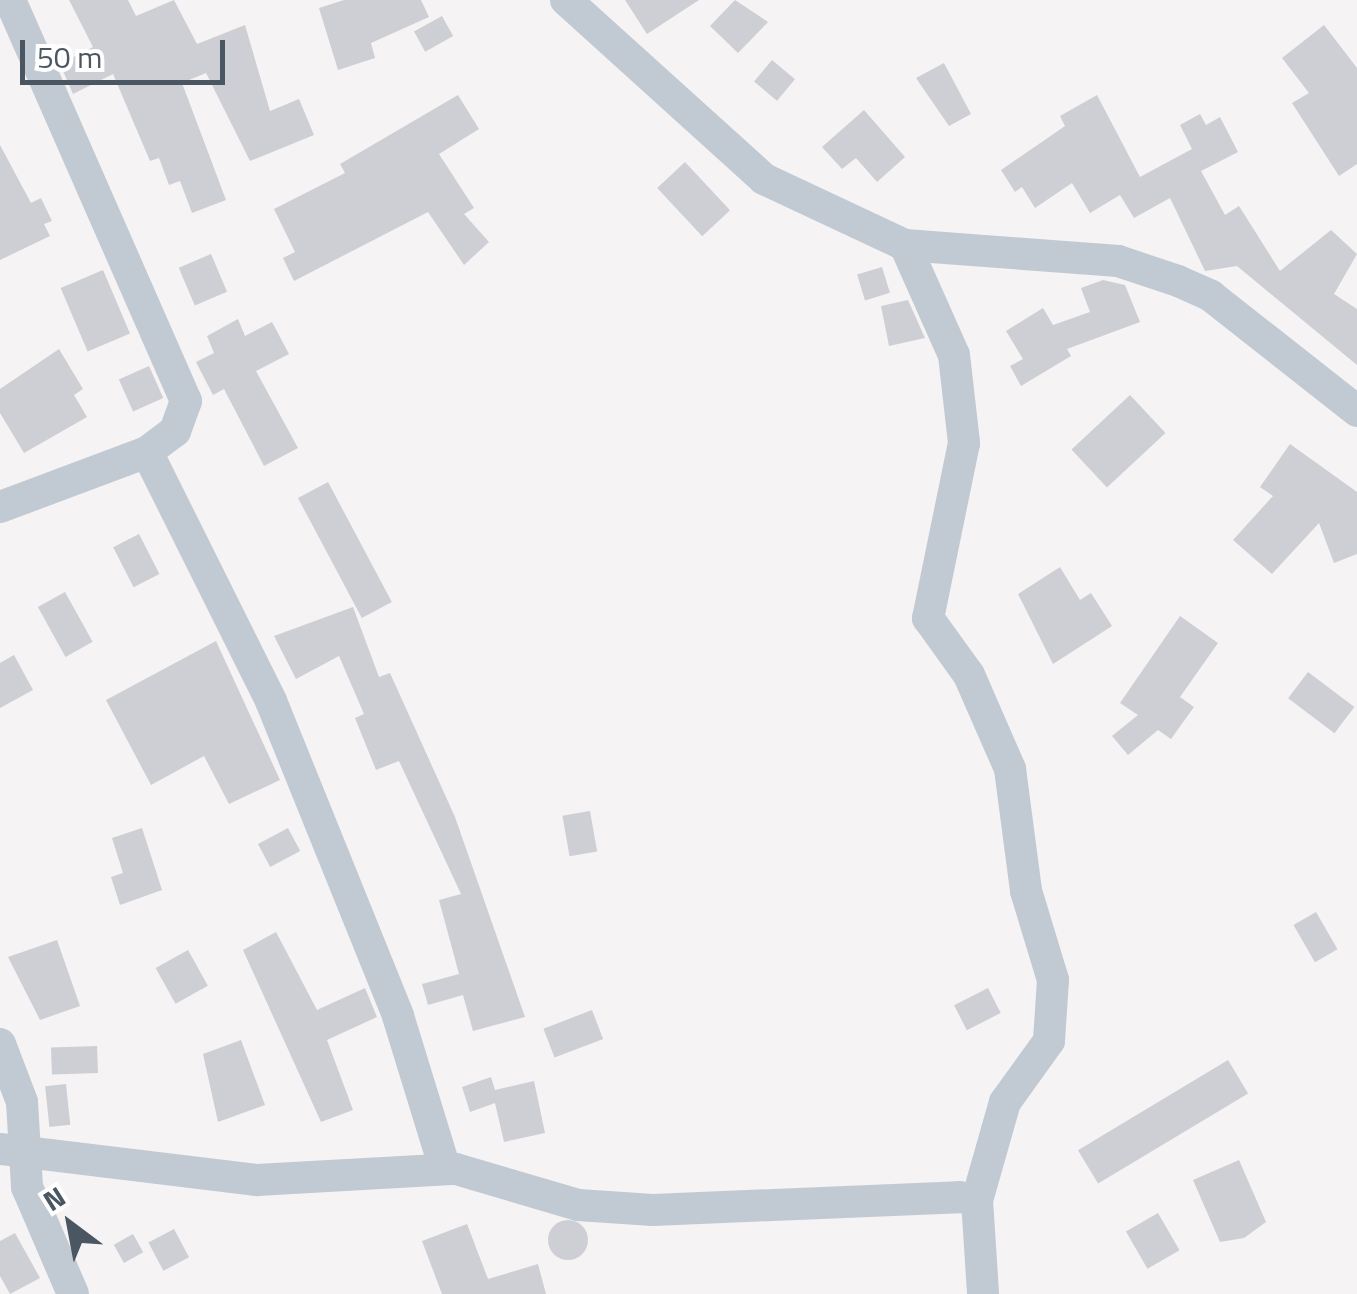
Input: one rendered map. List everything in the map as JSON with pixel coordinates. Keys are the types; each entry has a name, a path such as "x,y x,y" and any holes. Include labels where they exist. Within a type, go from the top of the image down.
{"street":[{"path":"0,506 147,452 175,431 186,400 114,252 10,0"},
{"path":"566,0 764,179 905,245 1118,261 1178,281 1211,296 1357,411"},
{"path":"905,245 955,360 964,443 928,618 969,675 1010,770 1026,891 1054,980 1049,1041 1005,1102 977,1200 984,1294"},
{"path":"147,452 271,701 398,1016 446,1170"},
{"path":"0,1044 22,1102 15,1150 73,1294"},
{"path":"15,1150 273,1180 446,1170 578,1205 653,1210 914,1195 977,1200"}],"building":[{"path":"69,0 128,0 136,16 174,0 197,44 245,25 270,111 299,99 314,135 250,161 206,73 182,83 226,200 192,213 180,181 169,185 159,158 150,161 113,74 73,94 60,64 93,47"},
{"path":"344,0 421,0 429,17 371,43 375,58 338,70 319,8"},
{"path":"625,0 699,0 647,34"},
{"path":"735,0 768,22 738,53 710,26"},
{"path":"442,16 453,36 425,52 414,32"},
{"path":"1324,25 1357,68 1357,164 1339,176 1292,103 1309,93 1282,58"},
{"path":"772,60 795,79 777,101 754,81"},
{"path":"944,63 971,114 949,126 916,78"},
{"path":"458,95 479,129 439,154 474,208 464,214 489,242 464,265 428,212 294,281 283,258 295,252 274,209 345,173 340,164"},
{"path":"1097,95 1140,177 1192,149 1180,125 1200,114 1206,125 1220,117 1238,152 1201,171 1225,215 1239,206 1280,271 1331,230 1357,254 1334,294 1357,309 1357,365 1237,266 1205,271 1170,198 1134,218 1120,195 1090,213 1072,183 1035,208 1022,187 1015,192 1001,170 1065,126 1060,116"},
{"path":"864,110 905,157 877,182 856,158 842,169 822,147"},
{"path":"0,145 31,203 41,198 52,221 44,224 50,236 0,260"},
{"path":"685,162 730,210 702,236 657,188"},
{"path":"211,254 227,292 195,305 179,268"},
{"path":"882,267 890,293 865,300 857,275"},
{"path":"103,270 130,334 88,351 61,288"},
{"path":"1103,280 1125,285 1140,322 1067,349 1071,356 1021,386 1010,366 1023,359 1006,331 1043,308 1053,325 1090,312 1081,288"},
{"path":"908,300 925,338 889,346 881,306"},
{"path":"238,319 245,336 272,322 289,354 256,371 298,448 264,466 224,389 213,395 196,362 214,353 207,336"},
{"path":"59,349 83,389 74,395 87,417 24,453 0,413 0,389"},
{"path":"149,366 163,398 133,411 119,379"},
{"path":"1130,395 1165,433 1107,488 1071,450"},
{"path":"1290,444 1357,492 1357,554 1334,563 1319,523 1272,574 1233,540 1273,496 1260,487"},
{"path":"328,482 392,602 362,618 298,498"},
{"path":"139,534 159,574 134,587 113,547"},
{"path":"1060,567 1080,600 1091,593 1112,626 1053,664 1018,594"},
{"path":"65,592 93,642 66,657 38,607"},
{"path":"353,607 379,677 390,673 455,817 525,1017 473,1031 463,995 428,1005 422,984 459,974 439,900 461,894 399,761 376,770 355,718 364,714 339,656 296,679 274,636"},
{"path":"1180,616 1218,643 1180,697 1194,707 1171,739 1158,730 1128,755 1112,736 1138,715 1120,703"},
{"path":"216,641 280,780 229,804 204,756 151,785 106,700"},
{"path":"14,655 33,690 0,708 0,663"},
{"path":"1308,672 1354,707 1334,733 1288,698"},
{"path":"590,811 597,851 570,856 562,816"},
{"path":"142,828 162,890 120,905 111,877 123,873 112,838"},
{"path":"288,828 300,851 270,867 258,844"},
{"path":"1316,912 1338,949 1315,962 1293,925"},
{"path":"276,932 317,1010 365,988 377,1017 327,1040 353,1110 321,1122 243,950"},
{"path":"57,940 80,1006 40,1020 8,957"},
{"path":"188,950 208,986 176,1004 156,968"},
{"path":"988,988 1001,1013 967,1030 954,1005"},
{"path":"592,1010 603,1039 555,1058 543,1029"},
{"path":"241,1040 265,1105 218,1122 203,1054"},
{"path":"97,1046 98,1073 52,1075 51,1048"},
{"path":"1228,1060 1248,1093 1098,1184 1078,1150"},
{"path":"491,1077 495,1090 534,1081 545,1133 504,1142 495,1103 470,1112 462,1087"},
{"path":"66,1084 70,1125 49,1127 45,1086"},
{"path":"1239,1160 1266,1222 1244,1238 1220,1242 1193,1180"},
{"path":"1158,1213 1180,1250 1147,1269 1126,1232"},
{"path":"568,1220 582,1226 588,1240 582,1254 568,1260 554,1254 548,1240 554,1226"},
{"path":"467,1224 488,1279 538,1264 546,1294 442,1294 422,1241"},
{"path":"174,1229 189,1257 163,1271 148,1243"},
{"path":"15,1233 40,1278 10,1294 0,1276 0,1241"},
{"path":"133,1234 143,1252 124,1263 114,1245"}]}
